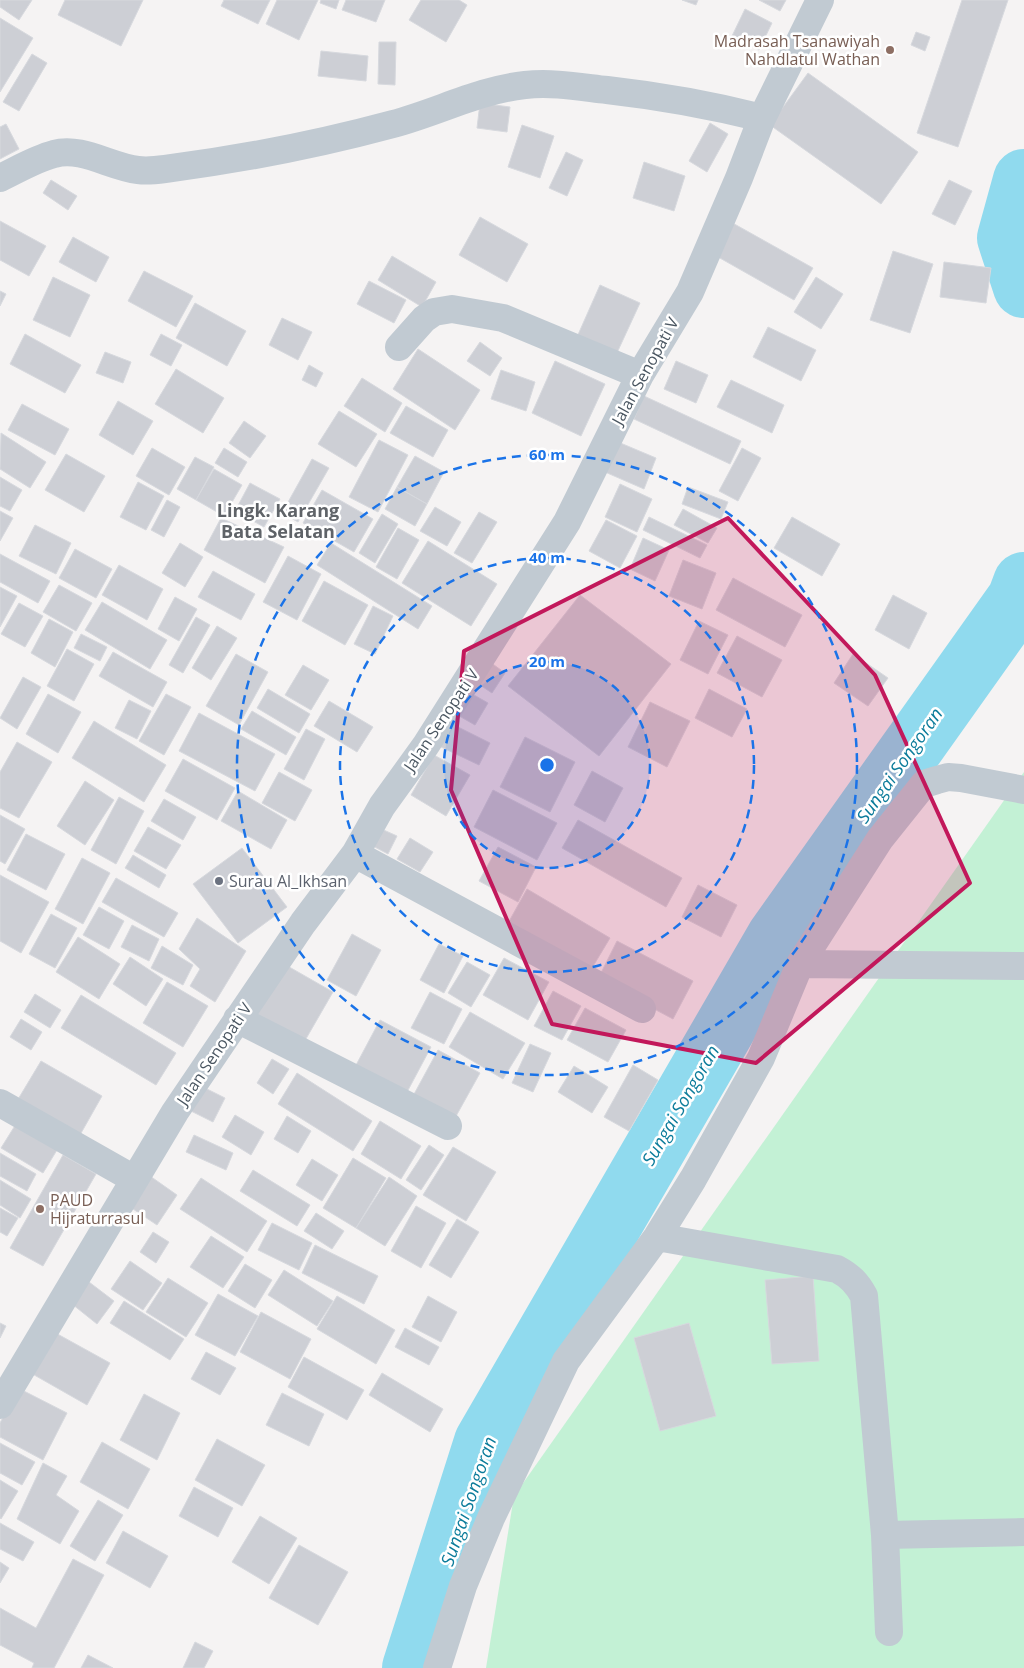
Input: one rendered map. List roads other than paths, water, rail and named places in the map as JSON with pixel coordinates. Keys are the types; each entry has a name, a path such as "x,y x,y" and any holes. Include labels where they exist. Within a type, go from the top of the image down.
{"street":[{"name":"Jalan Senopati V","path":"0,1404 175,1112 303,923 355,854 382,806 426,745 567,522 640,375 690,292 739,178 762,118 820,0"},
{"path":"0,178 54,153 68,152 87,155 138,170 164,169 298,146 393,124 443,109 483,92 526,85 564,85 637,94 712,105 762,118"},
{"path":"399,347 424,318 434,312 452,309 502,318 640,375"},
{"path":"437,1668 463,1586 491,1518 566,1362 657,1237 761,1058 800,964 880,839 924,784 948,777 1024,790"},
{"path":"355,854 642,1009"},
{"path":"800,964 1024,966"},
{"path":"237,1019 448,1126"},
{"path":"0,1103 134,1179"},
{"path":"657,1237 838,1269 854,1280 864,1296 885,1535 888,1632"},
{"path":"885,1535 1024,1532"}],"waterway":[{"name":"Sungai Songoran","path":"1024,180 1008,238 1024,287"},
{"name":"Sungai Songoran","path":"413,1668 485,1442 777,938 1018,599 1024,583"}],"place":[{"name":"Madrasah Tsanawiyah Nahdlatul Wathan","path":"890,50"},
{"name":"Surau Al_Ikhsan","path":"219,881"},
{"name":"PAUD Hijraturrasul","path":"40,1209"}],"district":[{"name":"Lingk. Karang Bata Selatan","path":"278,520"}]}
